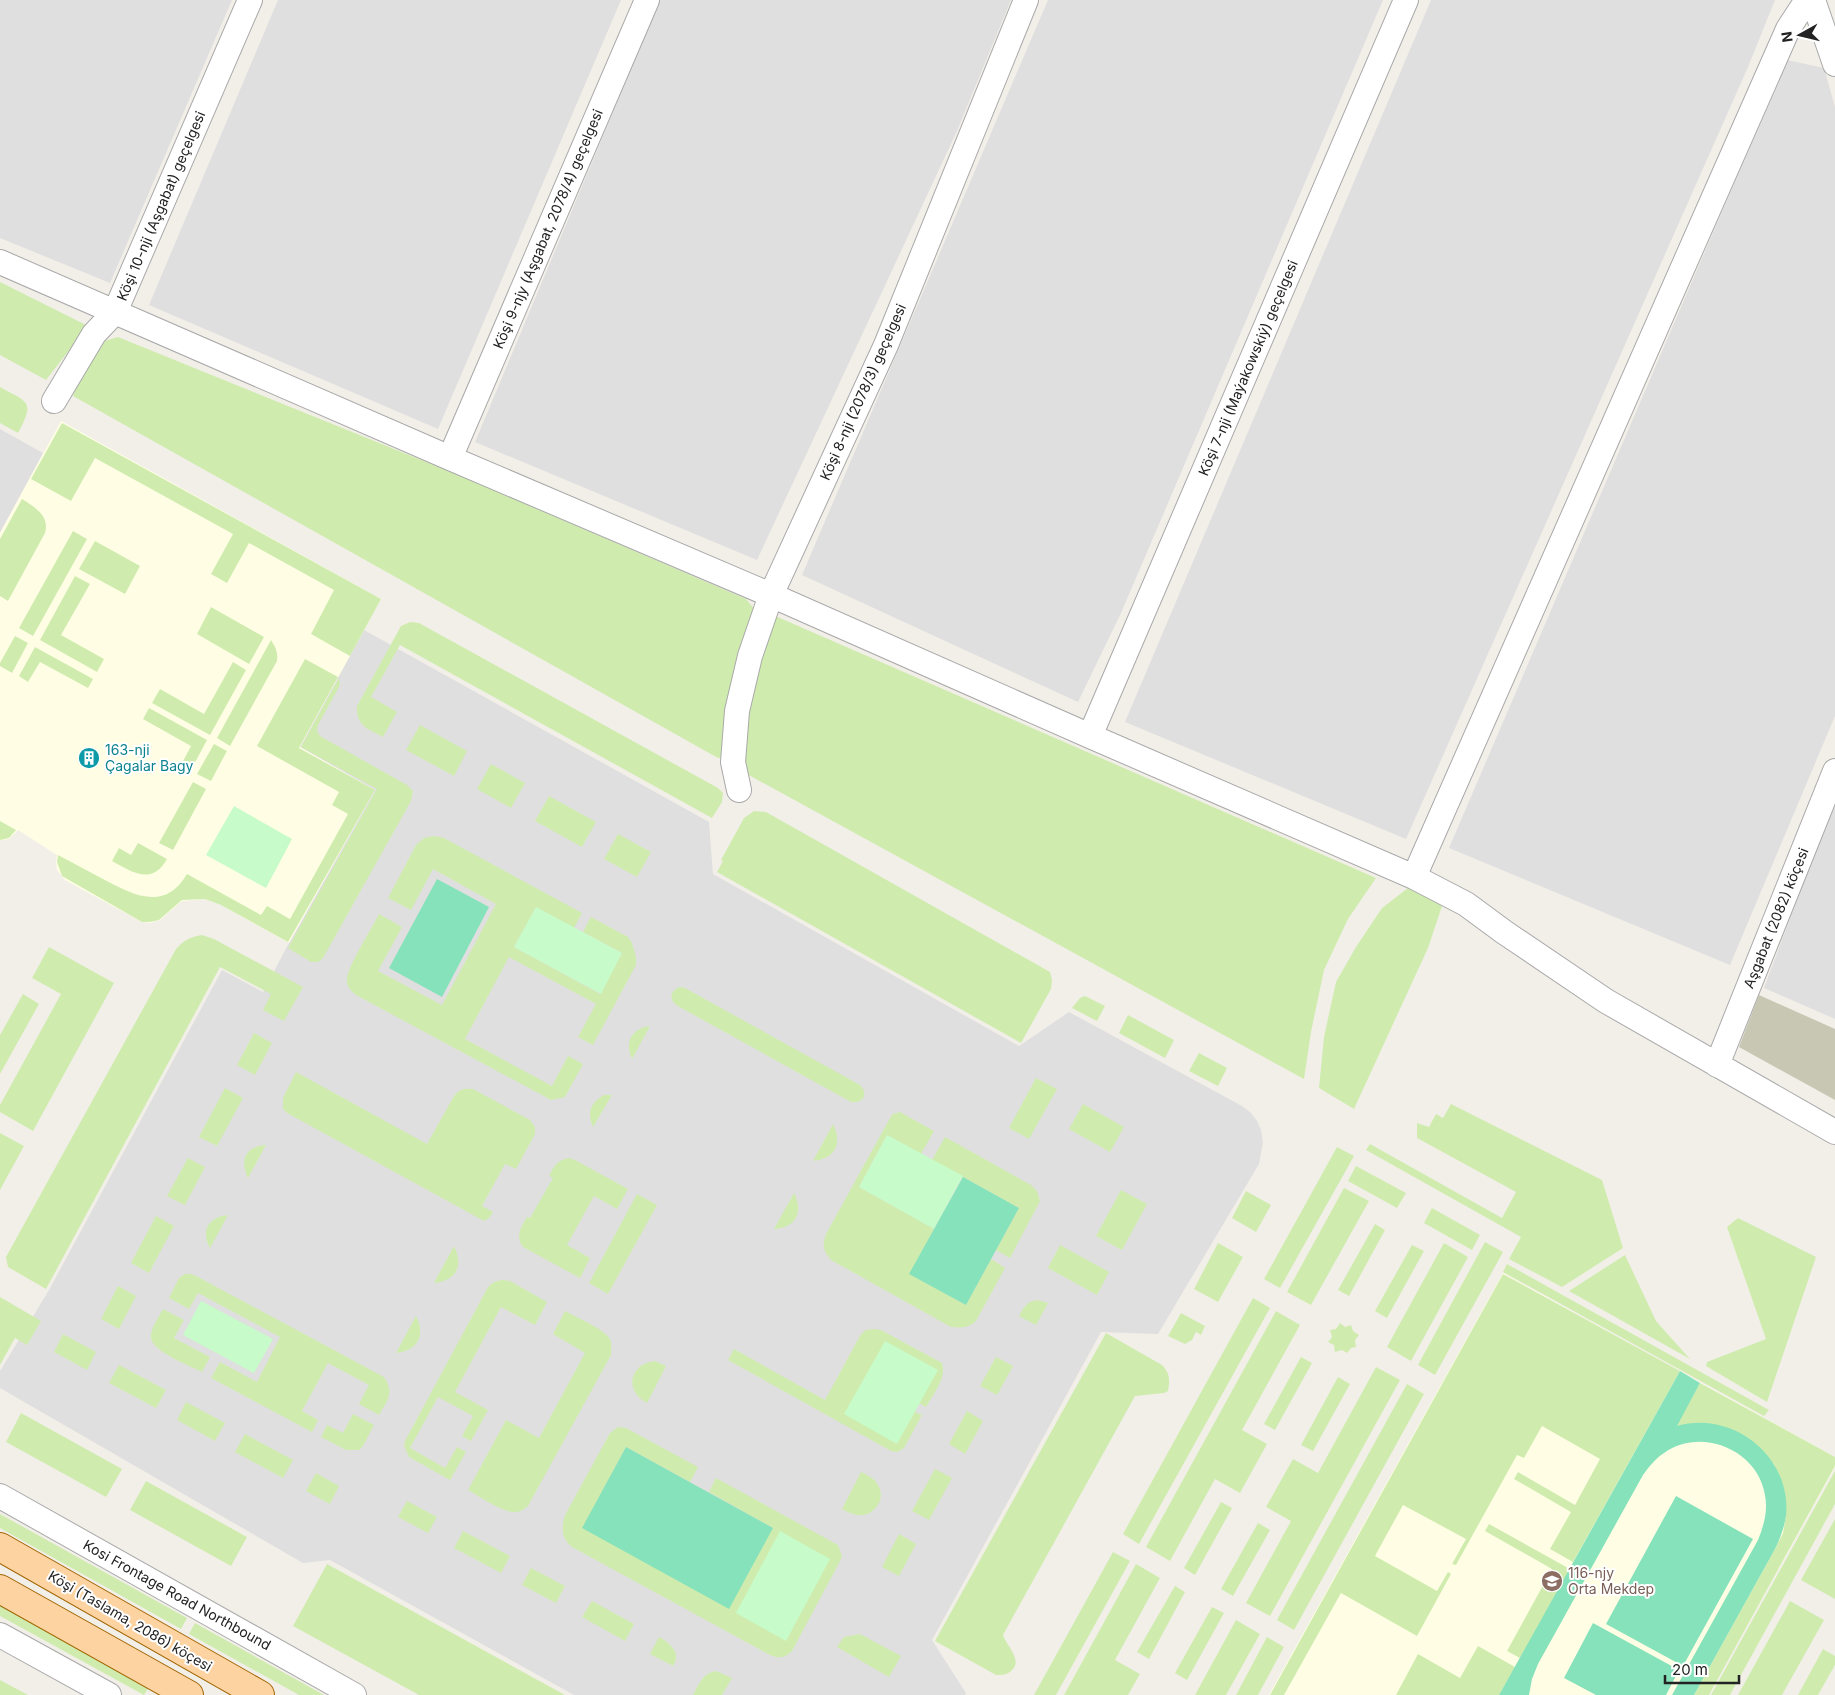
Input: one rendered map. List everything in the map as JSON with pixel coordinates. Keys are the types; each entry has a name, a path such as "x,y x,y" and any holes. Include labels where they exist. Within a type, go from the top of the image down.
{"main road":[{"name":"Köşi (Taslama, 2086) köçesi","path":"0,1547 260,1695"},
{"path":"0,1588 188,1695"}],"street":[{"name":"Köşi 10-nji (Aşgabat) geçelgesi","path":"54,401 94,334 115,312 250,0"},
{"name":"Köşi 9-njy (Aşgabat, 2078/4) geçelgesi","path":"450,458 647,0"},
{"name":"Köşi 8-nji (2078/3) geçelgesi","path":"739,790 733,762 737,711 750,656 771,595 886,345 1026,0"},
{"name":"Köşi 7-nji (Maýakowskiý) geçelgesi","path":"1090,736 1406,0"},
{"path":"1414,877 1788,30 1807,0"},
{"path":"1813,0 1835,64"},
{"path":"0,262 450,458 771,595 1414,877 1466,904 1606,1001 1835,1132"},
{"name":"Aşgabat (2082) köçesi","path":"1717,1065 1835,771"},
{"name":"Kosi Frontage Road Northbound","path":"0,1496 354,1695"},
{"path":"0,1635 109,1695"}],"shaded area":[{"path":"0,0 232,0 110,283 0,238"},
{"path":"278,0 621,0 438,429 149,305"},
{"path":"660,0 1011,0 957,131 757,560 475,442"},
{"path":"1048,0 1383,0 1121,613 1078,702 802,575"},
{"path":"1431,0 1775,0 1748,67 1406,839 1125,722"},
{"path":"1787,60 1824,68 1835,107 1835,716 1730,965 1449,848"},
{"path":"61,421 381,599 300,747 375,790 289,943 221,905 205,899 182,901 160,920 150,923 142,922 65,880 57,870 57,855 18,830 9,839 0,840 0,533"},
{"path":"0,429 43,453 0,533"},
{"path":"364,630 709,822 713,874 1019,1046 1069,1012 1242,1106 1257,1121 1263,1142 1259,1164 1158,1334 1101,1332 932,1640 966,1693 965,1695 574,1695 330,1560 303,1563 0,1388 0,1371 49,1290 222,970 263,992 375,790 300,747"},
{"path":"1835,798 1835,1019 1764,988"},
{"path":"1759,995 1835,1029 1835,1100 1739,1047"},
{"name":"116-njy Orta Mekdep","path":"1503,1273 1835,1457 1835,1467 1709,1695 1269,1695"}],"green space":[{"path":"0,282 88,326 46,380 0,355"},
{"path":"118,337 451,472 746,599 755,610 722,757 718,758 73,396 82,371 101,342"},
{"path":"0,387 17,396 26,404 26,415 18,433 0,423"},
{"path":"62,423 381,599 350,656 311,634 334,590 249,543 227,583 211,574 233,534 95,458 71,501 31,479"},
{"path":"22,499 40,513 46,527 45,533 8,601 0,596 0,539"},
{"path":"73,531 87,539 33,636 19,628"},
{"path":"95,541 140,566 125,594 79,569"},
{"path":"75,576 90,584 61,635 104,659 97,672 40,640"},
{"path":"211,607 264,637 249,664 197,634"},
{"path":"773,615 1376,878 1348,919 1324,970 1311,1032 1304,1079 745,773 748,709"},
{"path":"410,622 419,623 718,788 723,793 722,802 712,818 400,645 371,697 397,712 383,737 372,732 361,722 357,713 357,706 401,626"},
{"path":"15,636 28,643 12,673 0,666 0,663"},
{"path":"271,640 276,650 277,661 230,746 217,738"},
{"path":"35,647 93,679 88,688 40,662 28,682 19,676"},
{"path":"305,659 338,677 299,748 375,790 288,942 221,905 205,899 182,900 159,920 142,922 62,876 57,862 58,855 114,885 148,897 169,893 178,886 187,874 261,915 267,906 290,919 348,814 332,805 339,792 257,746"},
{"path":"233,662 246,670 210,735 152,703 160,689 204,714"},
{"path":"339,678 340,685 318,725 317,731 320,736 407,785 413,791 411,801 323,958 318,962 311,962 288,948 377,789 301,747"},
{"path":"149,708 207,740 191,770 181,765 191,746 143,719"},
{"path":"420,725 467,751 454,776 406,750"},
{"path":"214,744 227,751 211,781 197,774"},
{"path":"491,764 525,783 511,808 477,789"},
{"path":"193,782 206,789 173,850 159,843"},
{"path":"549,796 596,822 582,847 535,821"},
{"path":"234,806 292,839 266,888 206,855"},
{"path":"754,811 766,812 1050,972 1052,980 1051,989 1021,1043 717,872 723,861 721,860 744,818"},
{"path":"0,821 16,830 9,838 0,840"},
{"path":"618,834 651,852 637,877 604,859"},
{"path":"434,836 444,838 582,913 574,928 536,907 514,947 600,994 622,953 583,932 591,917 628,937 632,943 636,965 593,1045 578,1037 596,1004 509,957 465,1039 552,1086 568,1056 583,1064 565,1097 551,1100 356,995 350,990 347,981 348,972 379,914 402,927 378,971 442,1005 496,904 433,869 411,910 388,898 416,845 424,838"},
{"path":"138,843 167,859 155,872 141,874 112,861 119,848 131,855"},
{"path":"437,879 489,907 442,997 389,968"},
{"path":"1408,888 1443,903 1428,948 1354,1109 1319,1088 1324,1037 1336,982 1382,908"},
{"path":"536,907 622,953 601,994 514,947"},
{"path":"202,935 214,939 303,987 284,1021 263,1010 271,994 220,967 46,1289 8,1267 6,1257 176,949 188,939"},
{"path":"49,947 114,983 33,1131 0,1112 0,1105 61,994 32,978"},
{"path":"679,987 685,988 860,1085 864,1092 863,1098 859,1101 851,1102 676,1005 672,1000 672,995"},
{"path":"23,994 39,1004 0,1074 0,1035"},
{"path":"1085,996 1105,1006 1097,1021 1072,1008 1080,998"},
{"path":"1128,1015 1174,1040 1165,1058 1119,1033"},
{"path":"650,1026 632,1059 629,1047 631,1037 638,1030"},
{"path":"254,1033 272,1043 255,1075 237,1065"},
{"path":"1199,1053 1227,1068 1218,1086 1189,1071"},
{"path":"296,1072 427,1144 454,1096 460,1090 467,1089 473,1089 530,1120 535,1127 535,1134 516,1169 505,1164 482,1206 493,1212 484,1221 287,1113 283,1109 283,1098"},
{"path":"1036,1078 1057,1089 1029,1139 1009,1128"},
{"path":"225,1088 243,1098 217,1146 199,1137"},
{"path":"604,1095 612,1095 593,1127 590,1117 591,1109 596,1101"},
{"path":"1083,1104 1124,1127 1110,1152 1069,1129"},
{"path":"1451,1104 1602,1180 1623,1248 1562,1287 1509,1259 1521,1237 1366,1150 1370,1144 1502,1218 1516,1192 1417,1138 1417,1123 1429,1127 1436,1114 1443,1118"},
{"path":"900,1112 934,1131 921,1154 887,1135 859,1187 934,1229 910,1274 966,1305 991,1259 1005,1268 976,1321 967,1326 951,1327 831,1260 825,1251 824,1241 826,1234 890,1118 893,1114"},
{"path":"833,1124 837,1138 835,1149 827,1157 813,1161"},
{"path":"0,1133 24,1146 0,1190"},
{"path":"887,1135 963,1176 934,1229 859,1187"},
{"path":"945,1137 1031,1185 1037,1191 1040,1201 1010,1258 996,1250 1019,1208 932,1160"},
{"path":"266,1145 248,1178 244,1165 246,1155 253,1148"},
{"path":"1337,1147 1354,1156 1280,1288 1264,1279"},
{"path":"188,1158 205,1167 185,1205 167,1196"},
{"path":"569,1158 628,1189 617,1209 594,1196 567,1245 590,1258 580,1278 523,1247 519,1240 523,1224 527,1217 530,1218 553,1178 549,1176 556,1164"},
{"path":"1356,1166 1406,1193 1397,1208 1348,1181"},
{"path":"963,1177 1019,1208 966,1305 909,1274"},
{"path":"1344,1188 1369,1201 1311,1305 1287,1292"},
{"path":"1121,1190 1147,1204 1122,1250 1096,1236"},
{"path":"1246,1191 1271,1205 1256,1232 1232,1218"},
{"path":"794,1193 798,1206 796,1218 788,1226 774,1229"},
{"path":"637,1194 657,1205 608,1294 589,1283"},
{"path":"1432,1208 1480,1235 1472,1250 1424,1223"},
{"path":"228,1215 210,1248 206,1236 208,1226 216,1218"},
{"path":"156,1216 174,1226 149,1273 131,1263"},
{"path":"1738,1218 1816,1257 1767,1402 1706,1366 1707,1362 1766,1339 1727,1227"},
{"path":"1375,1224 1385,1230 1349,1296 1338,1290"},
{"path":"1485,1242 1503,1252 1435,1375 1418,1365"},
{"path":"1218,1243 1243,1257 1218,1302 1194,1289"},
{"path":"1444,1243 1468,1257 1411,1361 1387,1347"},
{"path":"1060,1245 1109,1272 1097,1295 1048,1268"},
{"path":"1412,1245 1424,1251 1387,1318 1375,1311"},
{"path":"454,1246 458,1260 456,1271 448,1279 434,1283"},
{"path":"1625,1255 1656,1321 1690,1359 1569,1291"},
{"path":"1507,1264 1769,1410 1764,1416 1503,1272"},
{"path":"185,1274 198,1277 384,1377 389,1388 389,1397 379,1415 359,1404 369,1385 328,1363 302,1411 318,1420 312,1432 211,1378 220,1362 257,1382 280,1337 198,1293 189,1309 169,1298 179,1278"},
{"path":"1503,1274 1680,1371 1573,1562 1550,1549 1571,1512 1514,1479 1518,1472 1575,1505 1600,1459 1542,1426 1524,1458 1517,1455 1456,1565 1452,1564 1466,1539 1403,1505 1375,1556 1437,1591 1448,1572 1451,1574 1417,1636 1341,1593 1284,1695 1270,1695"},
{"path":"510,1281 547,1302 535,1325 501,1307 455,1392 488,1410 471,1441 462,1436 473,1416 438,1397 410,1448 445,1468 457,1447 466,1452 450,1480 409,1457 404,1446 405,1441 488,1287 494,1282"},
{"path":"118,1286 136,1296 119,1329 101,1319"},
{"path":"0,1297 41,1321 27,1345 15,1338 0,1365"},
{"path":"1253,1298 1270,1308 1139,1544 1123,1534"},
{"path":"1037,1300 1048,1303 1036,1325 1019,1316 1026,1305"},
{"path":"201,1301 273,1339 254,1373 183,1335"},
{"path":"163,1309 184,1320 174,1338 210,1357 202,1372 172,1358 153,1343 151,1338 152,1330"},
{"path":"565,1311 607,1335 611,1341 611,1355 528,1506 519,1511 510,1512 468,1490 506,1420 539,1438 585,1353 553,1334"},
{"path":"1276,1311 1300,1325 1242,1430 1267,1444 1240,1493 1215,1479 1170,1561 1146,1547"},
{"path":"1181,1313 1205,1326 1201,1335 1196,1332 1192,1340 1185,1344 1168,1336"},
{"path":"416,1316 420,1330 418,1341 410,1349 396,1353"},
{"path":"1340,1323 1345,1327 1351,1325 1353,1331 1359,1335 1355,1340 1356,1347 1351,1348 1347,1353 1342,1350 1335,1352 1334,1345 1328,1342 1332,1337 1330,1330 1336,1329"},
{"path":"866,1330 881,1330 942,1363 943,1374 941,1380 926,1407 920,1403 897,1444 915,1412 922,1415 904,1448 897,1452 891,1451 728,1360 734,1349 825,1400 861,1334"},
{"path":"1106,1333 1162,1365 1169,1377 1168,1391 1135,1396 1003,1635 1015,1658 1015,1667 1008,1673 996,1675 935,1641"},
{"path":"63,1334 96,1352 87,1370 54,1352"},
{"path":"885,1341 938,1370 897,1444 844,1414"},
{"path":"996,1357 1013,1366 997,1395 980,1386"},
{"path":"1301,1357 1312,1363 1275,1430 1264,1424"},
{"path":"655,1361 666,1366 647,1403 635,1392 633,1379 635,1372 640,1367"},
{"path":"119,1365 166,1390 156,1408 109,1383"},
{"path":"1376,1367 1400,1380 1270,1616 1246,1603 1291,1521 1266,1507 1293,1459 1318,1473"},
{"path":"1680,1371 1700,1383 1677,1426 1698,1423 1718,1425 1738,1432 1755,1443 1769,1457 1779,1475 1785,1495 1786,1516 1777,1545 1694,1695 1672,1695 1758,1540 1764,1523 1766,1507 1765,1495 1760,1479 1740,1455 1726,1447 1694,1442 1679,1445 1664,1453 1655,1460 1643,1475 1538,1664 1532,1679 1529,1695 1499,1695"},
{"path":"1338,1377 1350,1384 1313,1451 1301,1445"},
{"path":"1700,1383 1835,1457 1835,1466 1709,1695 1694,1695 1775,1549 1783,1533 1786,1515 1774,1464 1676,1426"},
{"path":"1407,1384 1424,1394 1294,1630 1277,1620"},
{"path":"186,1402 225,1423 215,1441 177,1420"},
{"path":"967,1411 983,1421 965,1454 949,1444"},
{"path":"21,1413 122,1469 106,1497 6,1442"},
{"path":"353,1414 374,1425 359,1450 346,1450 321,1437 327,1425 343,1433"},
{"path":"618,1427 626,1428 698,1467 690,1482 626,1447 582,1529 773,1528 709,1492 716,1478 838,1545 842,1556 839,1563 792,1651 782,1657 770,1655 572,1547 568,1543 563,1532 565,1515 610,1433"},
{"path":"245,1434 293,1460 283,1478 235,1452"},
{"path":"626,1447 773,1528 729,1609 582,1528"},
{"path":"935,1469 952,1478 929,1520 912,1511"},
{"path":"1835,1471 1835,1504 1730,1695 1711,1695"},
{"path":"861,1472 878,1484 881,1498 876,1507 868,1514 857,1515 842,1509"},
{"path":"316,1473 339,1486 330,1504 306,1491"},
{"path":"146,1481 247,1537 231,1566 130,1510"},
{"path":"1676,1496 1753,1539 1683,1666 1606,1624"},
{"path":"407,1501 437,1517 428,1533 398,1517"},
{"path":"1221,1502 1232,1508 1195,1575 1184,1568"},
{"path":"0,1514 187,1618 181,1629 0,1528"},
{"path":"1835,1519 1835,1599 1801,1580"},
{"path":"1258,1523 1270,1530 1233,1596 1221,1589"},
{"path":"1489,1524 1570,1569 1520,1658 1507,1651 1552,1569 1485,1531"},
{"path":"463,1531 510,1556 501,1573 454,1548"},
{"path":"780,1531 830,1559 786,1641 736,1613"},
{"path":"899,1534 916,1544 899,1576 882,1567"},
{"path":"1113,1552 1130,1561 1056,1695 1034,1695"},
{"path":"327,1564 565,1695 419,1695 293,1626"},
{"path":"1136,1564 1160,1578 1115,1660 1140,1674 1128,1695 1064,1695"},
{"path":"531,1568 565,1586 556,1603 522,1585"},
{"path":"1175,1586 1185,1592 1149,1659 1137,1652"},
{"path":"592,1601 634,1624 625,1641 582,1617"},
{"path":"1790,1601 1824,1620 1782,1695 1738,1695"},
{"path":"0,1604 149,1687 144,1695 0,1616"},
{"path":"1212,1607 1224,1613 1187,1680 1175,1673"},
{"path":"1236,1620 1260,1634 1226,1695 1195,1695"},
{"path":"195,1623 324,1695 299,1695 189,1634"},
{"path":"1593,1623 1679,1670 1666,1695 1596,1695 1564,1678"},
{"path":"860,1634 901,1656 889,1677 837,1647 844,1637"},
{"path":"659,1637 674,1649 676,1657 673,1666 650,1654"},
{"path":"1267,1637 1284,1647 1258,1695 1236,1695"},
{"path":"1478,1646 1515,1667 1499,1695 1396,1695 1418,1654 1460,1678"},
{"path":"1823,1649 1835,1656 1835,1665 1818,1695 1798,1695"},
{"path":"716,1671 732,1678 722,1695 693,1695 699,1683 708,1674"},
{"path":"0,1680 28,1695 0,1695"}],"place":[{"name":"163-nji Çagalar Bagy","path":"89,758"},
{"name":"116-njy Orta Mekdep","path":"1552,1581"}]}
